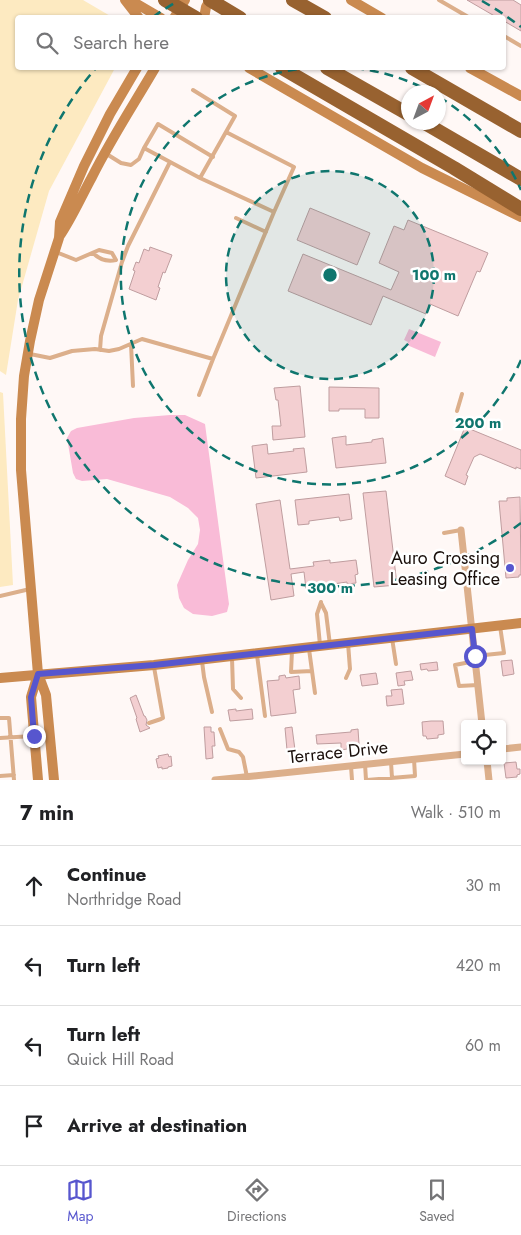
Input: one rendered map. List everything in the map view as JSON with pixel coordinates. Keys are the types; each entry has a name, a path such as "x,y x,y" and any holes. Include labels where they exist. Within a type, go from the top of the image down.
{"highway":[{"path":"165,0 191,15"},
{"path":"210,0 235,15"},
{"path":"293,0 320,15"},
{"path":"302,0 321,15"},
{"path":"286,70 521,208"},
{"path":"331,70 401,110"},
{"path":"415,70 521,131"},
{"path":"437,130 521,179"}],"main road":[{"path":"126,0 137,15"},
{"path":"130,0 156,15"},
{"path":"176,15 185,0"},
{"path":"205,15 210,0"},
{"path":"351,0 377,15"},
{"path":"54,780 46,694 38,674 21,470 24,376 39,300 58,238 60,222 84,166 110,114 136,70"},
{"path":"58,238 68,224 105,153 155,70"},
{"path":"252,70 422,168 521,217"},
{"path":"474,70 521,96"},
{"path":"0,678 154,665 521,623"},
{"path":"38,674 31,697 38,780"}],"street":[{"path":"462,530 482,720"},
{"path":"506,749 521,747"},
{"name":"Terrace Drive","path":"214,780 461,754"},
{"path":"487,765 489,780"}],"lane":[{"path":"439,0 465,15"},
{"path":"506,37 521,46"},
{"path":"193,90 236,116 200,178"},
{"path":"105,153 120,163 131,165 139,159 158,124 213,156"},
{"path":"199,395 294,167 226,132"},
{"path":"144,148 200,178 274,212"},
{"path":"100,350 101,336 122,262 128,246 170,162"},
{"path":"236,218 266,232"},
{"path":"54,251 76,260 99,250 112,253 116,260"},
{"path":"93,254 98,258 122,262"},
{"path":"28,354 50,358 72,351 95,349 108,351 119,349 142,339 213,359"},
{"path":"131,344 133,386"},
{"path":"457,411 462,394"},
{"path":"444,533 462,530"},
{"path":"0,596 30,589"},
{"path":"321,602 326,612 325,646 317,614 321,602"},
{"path":"478,685 459,686 455,665 504,653 500,626"},
{"path":"392,638 396,664"},
{"path":"346,678 350,669 348,643"},
{"path":"308,647 315,693"},
{"path":"292,649 291,672 312,671"},
{"path":"256,653 265,716"},
{"path":"232,656 233,689 241,698"},
{"path":"202,659 212,712"},
{"path":"150,724 162,718 154,665"},
{"path":"0,718 9,718 14,780"},
{"path":"220,730 228,749 239,752 243,757 247,777"},
{"path":"0,738 34,736"},
{"path":"414,759 415,776 419,780"},
{"path":"391,762 392,778"},
{"path":"365,764 367,780 398,779 415,776"},
{"path":"351,766 352,780"},
{"path":"0,776 14,775"}],"shaded area":[{"path":"0,0 83,0 109,15 15,15 15,70 114,70 49,191 18,300 6,375 0,371"},
{"path":"409,329 441,342 435,357 407,345 408,342 404,340"},
{"path":"0,392 3,393 13,585 0,587"},
{"path":"185,415 205,424 229,604 227,612 212,616 193,614 184,608 179,598 177,585 188,560 198,544 200,530 198,518 188,508 170,497 107,479 82,481 76,479 73,473 67,438 71,431 77,428 134,418"}],"building":[{"path":"467,0 513,0 521,5 521,31 506,22 506,15 493,15"},
{"path":"310,208 370,233 357,265 297,240"},
{"path":"408,220 488,253 480,272 477,271 458,316 430,304 426,314 383,296 371,325 288,291 303,254 391,290 399,272 379,263 394,226 404,230"},
{"path":"150,247 172,255 165,273 163,272 156,300 129,289 136,262 139,263 144,249 149,251"},
{"path":"300,386 305,437 273,440 272,426 281,426 278,400 276,400 274,388"},
{"path":"329,387 379,388 379,418 365,418 365,409 329,411"},
{"path":"465,427 521,450 521,469 516,467 516,469 480,454 474,457 466,475 468,476 465,485 445,476"},
{"path":"346,436 346,445 372,442 372,440 383,438 386,463 336,468 332,438"},
{"path":"267,444 268,454 304,448 307,472 256,478 252,446"},
{"path":"386,491 397,585 374,587 363,493"},
{"path":"349,494 352,519 340,521 339,517 309,521 309,524 298,525 295,500"},
{"path":"520,497 521,575 519,577 506,578 499,501"},
{"path":"280,500 290,569 314,566 313,562 330,560 330,563 356,560 358,574 355,575 356,583 347,584 347,582 325,586 325,588 306,589 304,572 291,574 294,596 271,600 256,504"},
{"path":"512,660 514,674 503,676 501,661"},
{"path":"437,662 438,670 421,670 420,664"},
{"path":"411,671 413,680 404,681 405,685 398,686 396,673"},
{"path":"376,673 378,684 362,686 360,675"},
{"path":"285,675 286,678 299,676 300,689 293,690 296,713 271,716 267,681 279,680 279,676"},
{"path":"402,689 404,704 387,706 386,696 392,696 391,690"},
{"path":"136,695 147,720 146,725 150,728 140,732 130,698"},
{"path":"236,709 236,711 252,709 253,719 230,721 228,710"},
{"path":"443,721 444,734 438,735 438,738 427,739 426,736 423,736 422,722"},
{"path":"204,727 211,727 211,732 214,732 215,746 212,746 213,758 206,759"},
{"path":"292,727 295,750 287,750 285,728"},
{"path":"358,729 359,744 347,745 347,749 341,750 341,743 317,744 316,735 351,732 351,730"},
{"path":"168,754 169,757 171,756 172,766 162,769 162,767 158,768 156,759 159,758 158,756"},
{"path":"516,762 517,769 520,769 520,774 517,777 506,778 504,765 506,763"}],"place":[{"name":"Auro Crossing Leasing Office","path":"510,568"}],"route":[{"path":"34,736 31,697 38,674 154,665 472,629 475,656"}]}
